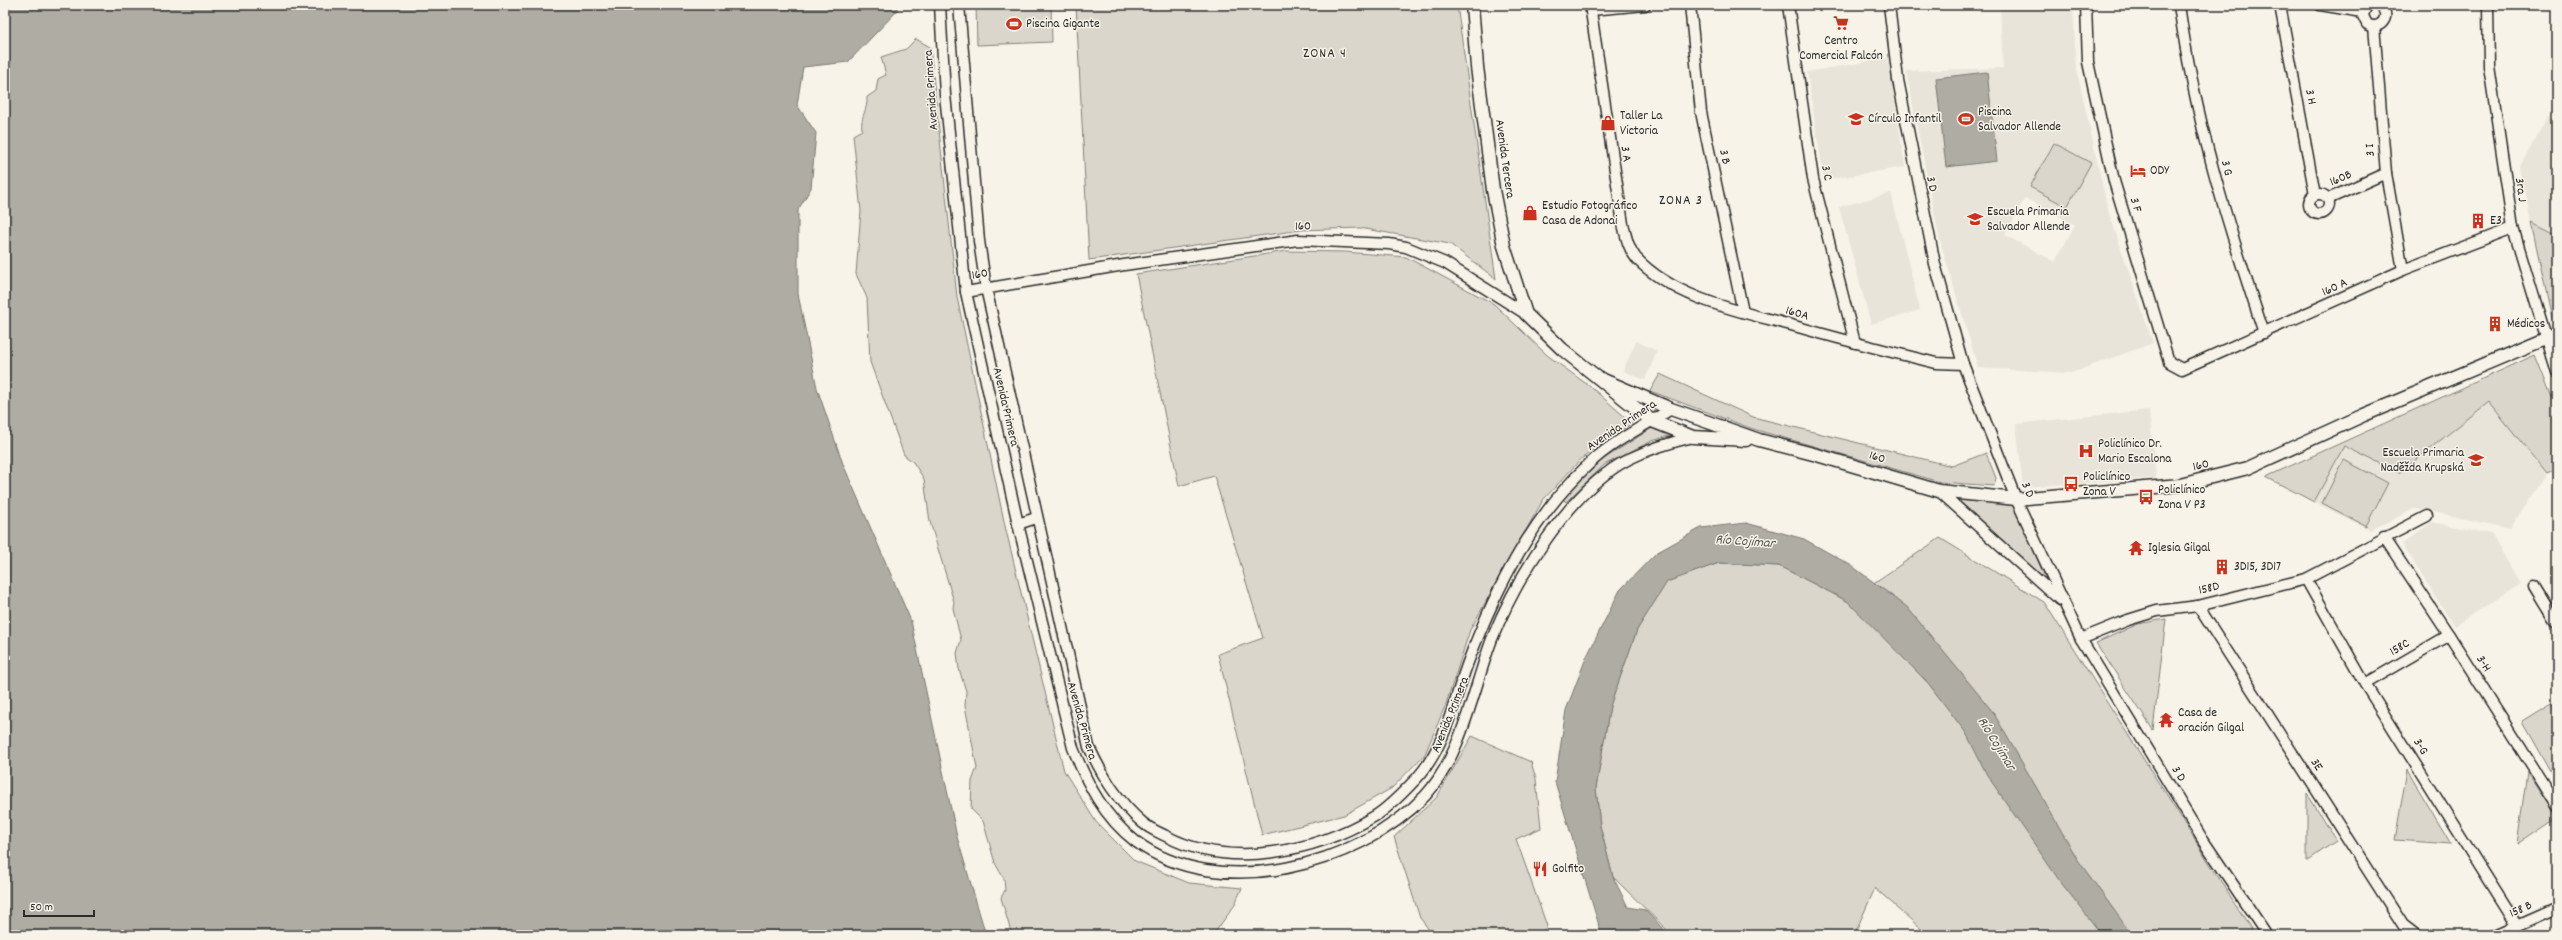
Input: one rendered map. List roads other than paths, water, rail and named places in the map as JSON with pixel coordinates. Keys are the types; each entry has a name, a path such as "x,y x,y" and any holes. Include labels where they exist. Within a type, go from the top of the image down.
{"main road":[{"name":"Avenida Tercera","path":"1472,5 1477,68 1493,190 1504,246 1526,314"},
{"name":"160","path":"1526,314 1562,349 1652,421 1693,436 1759,440"},
{"name":"160","path":"1601,379 1671,409 1759,440 1817,455 1939,491 2016,499 2180,485 2248,468 2364,414 2557,334"},
{"path":"1688,415 1694,428 1693,436"}],"street":[{"name":"Avenida Primera","path":"940,5 945,95 966,292 1018,524 1073,748 1084,777 1097,799 1113,821 1136,842 1174,862 1219,873 1257,873 1320,860 1360,844 1396,822 1426,795 1452,755 1473,701 1492,639 1517,589 1574,502 1603,476 1629,459 1671,442 1693,436"},
{"name":"Avenida Primera","path":"958,5 979,241 986,288 1036,518 1088,742 1104,778 1118,799 1145,825 1198,850 1231,854 1256,854 1324,839 1375,816 1390,804 1419,776 1434,752 1445,728 1476,643 1494,600 1522,548 1553,502 1590,463 1671,409"},
{"path":"1591,7 1645,5"},
{"name":"3 B","path":"1690,5 1701,112 1743,312"},
{"name":"3 C","path":"1788,5 1813,179 1854,343"},
{"name":"3 D","path":"1889,5 1898,80 1922,206 1935,264 1963,364 2016,499 2062,602 2081,640 2203,840 2267,935"},
{"name":"3 F","path":"2086,5 2088,62 2114,181 2169,362"},
{"name":"3 G","path":"2179,5 2187,63 2223,211 2264,333"},
{"name":"3 H","path":"2280,5 2315,195"},
{"path":"2320,5 2366,8 2364,20 2374,26 2382,24 2385,17 2384,10 2379,5"},
{"name":"3ra J","path":"2488,5 2489,66 2513,228 2545,338 2557,373"},
{"name":"3 A","path":"1591,7 1622,224 1628,245 1636,257"},
{"name":"3 I","path":"2374,26 2386,173 2404,270"},
{"name":"160B","path":"2328,199 2386,173"},
{"path":"2322,194 2328,199 2326,211 2314,212 2309,203 2315,195 2322,194"},
{"name":"160 A","path":"2169,362 2182,369 2404,270 2513,228"},
{"name":"160","path":"966,292 1298,240 1389,244 1406,247 1445,263 1526,314"},
{"name":"160A","path":"1636,257 1655,273 1694,296 1743,312 1854,343 1936,363 1963,364"},
{"path":"1939,491 2062,602"},
{"name":"158D","path":"2081,640 2143,615 2198,606 2306,580 2384,537 2427,516"},
{"path":"1018,524 1036,518"},
{"name":"3-H","path":"2384,537 2449,635 2557,806"},
{"name":"3-G","path":"2306,580 2365,684 2517,926"},
{"path":"2535,586 2557,622"},
{"name":"3E","path":"2198,606 2403,925 2416,935"},
{"name":"158C","path":"2365,684 2449,635"},
{"path":"1073,748 1088,742"},
{"path":"1256,854 1257,873"},
{"name":"158 B","path":"2496,935 2557,908"}],"water":[{"path":"5,5 897,5 897,11 848,62 803,67 797,105 816,133 811,188 798,210 798,294 817,388 843,464 911,621 957,837 986,935 5,935"},
{"name":"Piscina Salvador Allende","path":"1987,72 1997,161 1946,167 1936,78"},
{"name":"Río Cojímar","path":"1746,523 1804,539 1852,566 1907,607 1993,712 2078,860 2132,935 2102,935 2059,880 1987,775 1966,733 1928,683 1847,601 1779,566 1719,563 1667,582 1637,630 1610,706 1596,788 1600,826 1613,877 1628,907 1645,910 1669,935 1600,935 1598,922 1555,782 1566,710 1586,658 1620,590 1656,553 1701,528"}],"place":[{"name":"Centro Comercial Falcón","path":"1841,23"},
{"name":"Piscina Gigante","path":"1014,24"},
{"name":"Círculo Infantil","path":"1856,119"},
{"name":"Piscina Salvador Allende","path":"1966,119"},
{"name":"Taller La Victoria","path":"1608,123"},
{"name":"ODY","path":"2138,171"},
{"name":"Estudio Fotográfico Casa de Adonai","path":"1530,213"},
{"name":"Escuela Primaria Salvador Allende","path":"1975,219"},
{"name":"E3","path":"2478,221"},
{"name":"Médicos","path":"2495,324"},
{"name":"Policlínico Dr. Mario Escalona","path":"2086,451"},
{"name":"Escuela Primaria Naděžda Krupská","path":"2476,460"},
{"name":"Policlínico Zona V","path":"2071,484"},
{"name":"Policlínico Zona V P3","path":"2146,497"},
{"name":"Iglesia Gilgal","path":"2136,548"},
{"name":"3D15, 3D17","path":"2222,567"},
{"name":"Casa de oración Gilgal","path":"2166,720"},
{"name":"Golfito","path":"1540,869"}],"district":[{"name":"ZONA 4","path":"1325,54"},
{"name":"ZONA 3","path":"1681,201"}]}
